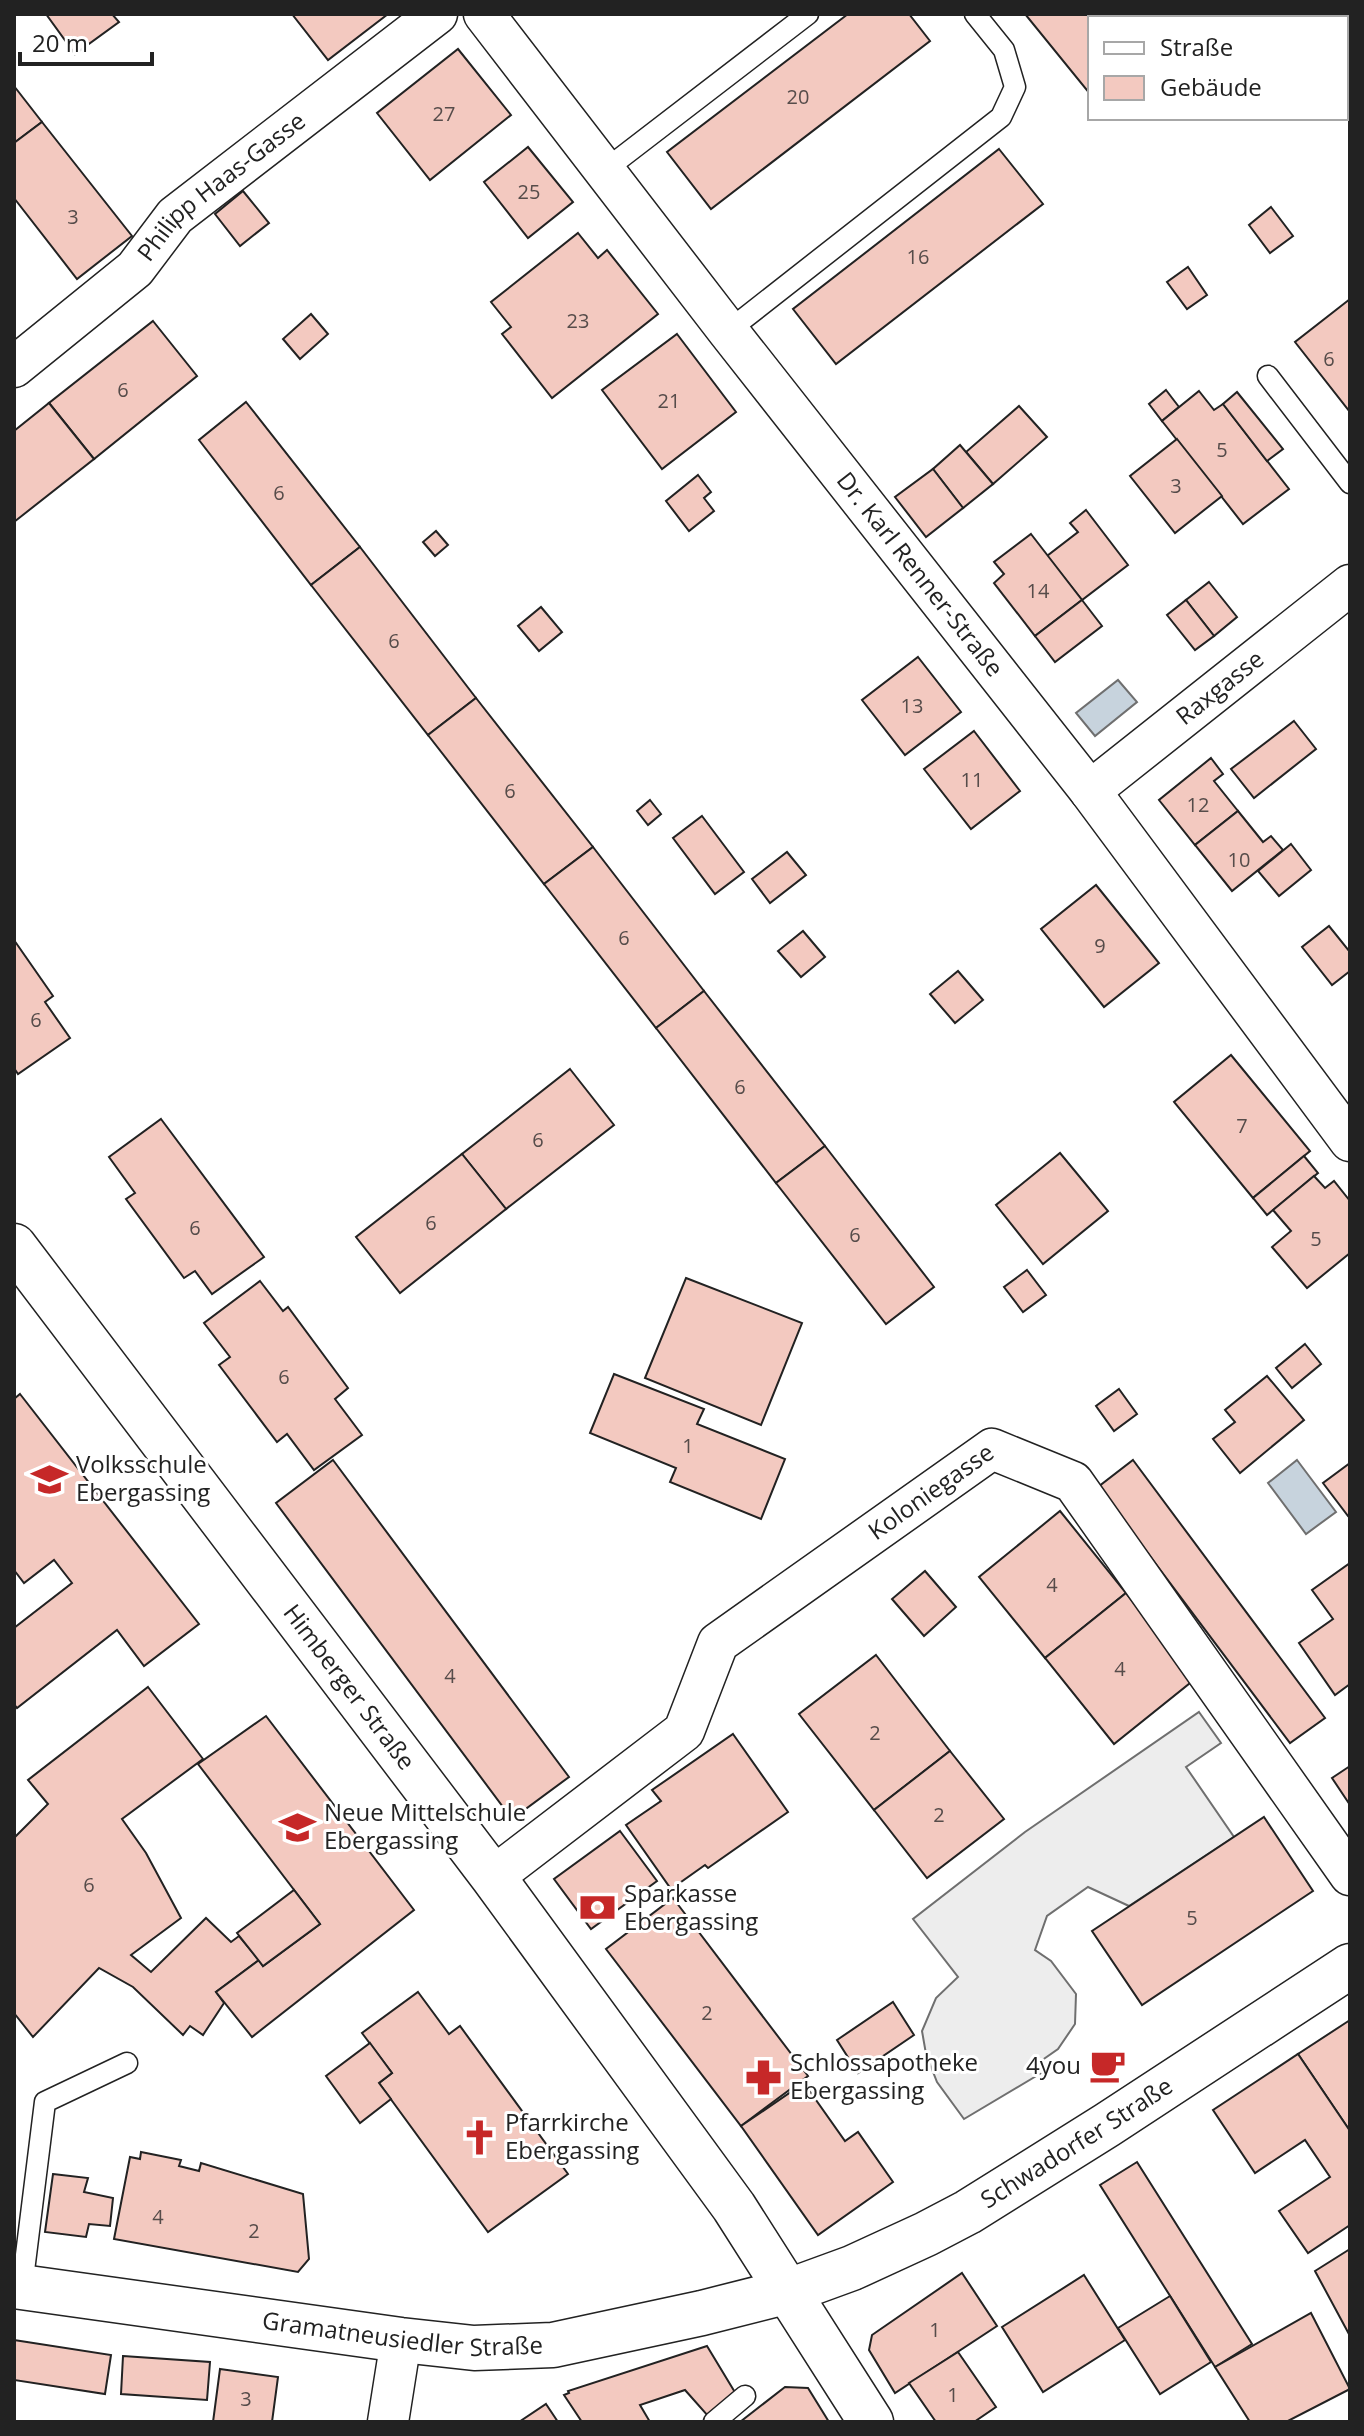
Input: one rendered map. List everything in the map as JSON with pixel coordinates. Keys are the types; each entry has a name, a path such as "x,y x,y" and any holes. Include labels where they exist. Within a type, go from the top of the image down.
{"main road":[{"name":"Himberger Straße","path":"14,1246 493,1877 734,2207 871,2422"},
{"name":"Schwadorfer Straße","path":"789,2291 852,2268 968,2212 1350,1966"},
{"name":"Gramatneusiedler Straße","path":"18,2287 474,2348 553,2345 789,2291"}],"street":[{"name":"Philipp Haas-Gasse","path":"14,367 135,269 175,216 437,14"},
{"name":"Dr. Karl Renner-Straße","path":"484,14 728,331 1090,791 1350,1141"},
{"name":"Raxgasse","path":"1090,791 1350,585"},
{"name":"Koloniegasse","path":"493,1877 684,1731 718,1643 992,1449 1073,1482 1350,1875"},
{"path":"388,2422 401,2340"}],"lane":[{"path":"605,170 808,14"},
{"path":"728,331 1001,117 1015,87 1004,50 975,14"},
{"path":"1268,376 1350,483"},
{"path":"18,2287 45,2102 127,2063"},
{"path":"714,2422 745,2396"}],"shaded area":[{"path":"1118,680 1137,702 1095,736 1076,713"},
{"path":"1297,1460 1336,1512 1306,1534 1268,1483"},
{"path":"1199,1712 1221,1743 1186,1767 1234,1837 1129,1906 1088,1887 1047,1916 1035,1950 1051,1961 1076,1994 1075,2024 1058,2049 1038,2063 1043,2072 964,2119 937,2082 926,2054 922,2031 936,1998 958,1977 913,1919 1025,1832"}],"building":[{"path":"46,14 112,14 119,22 75,54"},
{"path":"292,14 388,14 328,60"},
{"path":"848,14 909,14 930,41 711,209 667,152"},
{"path":"1025,14 1103,14 1104,16 1088,16 1088,92"},
{"path":"458,49 511,115 430,180 377,113"},
{"path":"14,86 42,122 14,143"},
{"path":"42,122 132,236 77,279 14,198 14,143"},
{"path":"528,147 573,202 528,238 484,182"},
{"path":"999,149 1043,204 836,364 793,309"},
{"path":"243,191 269,223 240,246 215,214"},
{"path":"1271,207 1293,236 1270,253 1249,225"},
{"path":"578,233 598,258 607,250 658,314 552,398 502,334 511,327 491,302"},
{"path":"1188,267 1207,295 1187,309 1167,282"},
{"path":"1350,299 1350,412 1295,342"},
{"path":"311,314 328,334 300,359 283,339"},
{"path":"153,321 197,376 94,459 49,403"},
{"path":"677,334 736,412 662,469 602,390"},
{"path":"1166,390 1179,407 1162,421 1149,404"},
{"path":"1199,391 1214,410 1223,404 1289,489 1243,524 1162,421"},
{"path":"1237,392 1283,449 1267,461 1223,404"},
{"path":"246,402 360,547 311,585 199,440"},
{"path":"49,403 94,459 14,522 14,431"},
{"path":"1019,406 1047,437 993,484 966,452"},
{"path":"1177,439 1222,496 1175,533 1130,476"},
{"path":"960,445 993,484 963,508 933,469"},
{"path":"933,469 963,508 926,537 895,497"},
{"path":"698,475 711,492 704,498 714,511 689,531 666,501"},
{"path":"1086,510 1128,565 1082,600 1047,556 1078,532 1070,523"},
{"path":"436,531 448,545 435,556 423,542"},
{"path":"1031,534 1082,600 1035,636 994,583 1004,574 994,562"},
{"path":"360,547 476,698 428,735 311,585"},
{"path":"1209,582 1237,617 1214,636 1186,600"},
{"path":"1082,600 1102,626 1055,662 1035,636"},
{"path":"1186,600 1214,636 1195,650 1167,615"},
{"path":"541,607 562,632 539,651 518,626"},
{"path":"918,657 961,712 905,755 862,700"},
{"path":"476,698 593,847 544,884 428,735"},
{"path":"1294,721 1316,749 1254,798 1231,769"},
{"path":"974,731 1020,791 971,829 924,769"},
{"path":"1211,758 1223,774 1214,781 1238,811 1195,845 1159,800"},
{"path":"650,800 661,814 648,825 637,811"},
{"path":"1238,811 1263,842 1271,836 1283,850 1232,891 1195,845"},
{"path":"702,816 744,872 715,894 673,838"},
{"path":"1291,844 1311,870 1279,896 1258,871"},
{"path":"593,847 704,991 656,1028 544,884"},
{"path":"787,852 806,875 770,903 752,879"},
{"path":"1096,885 1159,963 1104,1007 1041,929"},
{"path":"1329,926 1350,952 1350,971 1332,985 1302,947"},
{"path":"803,931 825,957 801,977 778,951"},
{"path":"14,940 53,996 45,1002 70,1038 18,1074 14,1068"},
{"path":"958,971 983,1000 955,1023 930,994"},
{"path":"704,991 825,1146 776,1183 656,1028"},
{"path":"1231,1055 1310,1151 1253,1198 1174,1102"},
{"path":"570,1069 614,1125 506,1209 462,1154"},
{"path":"161,1119 264,1257 212,1294 195,1271 184,1278 126,1199 135,1193 109,1157"},
{"path":"825,1146 934,1287 886,1324 776,1183"},
{"path":"1060,1153 1108,1211 1043,1264 996,1205"},
{"path":"462,1154 506,1209 400,1293 356,1237"},
{"path":"1304,1156 1318,1173 1267,1215 1253,1198"},
{"path":"1314,1176 1325,1188 1334,1181 1350,1201 1350,1253 1307,1288 1272,1247 1291,1231 1273,1210"},
{"path":"1027,1270 1046,1295 1023,1312 1004,1287"},
{"path":"686,1278 802,1323 761,1425 645,1378"},
{"path":"260,1281 283,1311 288,1307 348,1388 335,1399 362,1435 314,1470 287,1434 277,1442 219,1365 230,1357 204,1323"},
{"path":"1305,1344 1321,1364 1292,1388 1276,1368"},
{"path":"614,1374 704,1409 697,1424 785,1459 761,1519 670,1482 676,1468 590,1433"},
{"path":"1267,1376 1304,1420 1240,1473 1213,1439 1235,1422 1225,1410"},
{"path":"1119,1389 1137,1414 1114,1431 1096,1406"},
{"name":"Volksschule Ebergassing","path":"20,1394 199,1624 144,1666 117,1630 17,1708 14,1704 14,1628 72,1583 54,1560 24,1583 14,1570 14,1399"},
{"path":"333,1460 569,1777 512,1819 276,1503"},
{"path":"1133,1460 1325,1718 1290,1743 1098,1487"},
{"path":"1350,1463 1350,1515 1348,1516 1323,1483"},
{"path":"1060,1511 1126,1593 1045,1658 979,1577"},
{"path":"1350,1563 1350,1684 1335,1695 1299,1643 1333,1619 1312,1590"},
{"path":"925,1571 956,1607 924,1636 892,1599"},
{"path":"1126,1593 1195,1679 1114,1744 1045,1658"},
{"path":"876,1655 950,1751 874,1810 799,1714"},
{"path":"148,1687 203,1759 122,1819 146,1853 181,1918 131,1955 151,1972 206,1918 231,1942 239,1936 259,1960 216,1992 224,2003 203,2035 190,2026 183,2035 133,1987 99,1968 33,2037 14,2013 14,1838 48,1804 28,1780"},
{"name":"Neue Mittelschule Ebergassing","path":"266,1716 414,1910 252,2037 216,1992 259,1960 263,1966 320,1924 198,1764"},
{"path":"733,1734 788,1812 708,1868 705,1865 671,1889 626,1825 661,1801 652,1790"},
{"path":"950,1751 1004,1819 927,1878 874,1810"},
{"path":"1350,1766 1350,1805 1332,1778"},
{"path":"1264,1817 1313,1891 1142,2005 1092,1931"},
{"path":"620,1831 657,1881 591,1929 554,1879"},
{"path":"294,1890 320,1924 263,1966 237,1933"},
{"path":"673,1898 808,2076 741,2126 606,1949"},
{"name":"Pfarrkirche Ebergassing","path":"418,1992 449,2034 460,2026 568,2174 488,2232 379,2083 392,2073 362,2033"},
{"path":"893,2002 914,2035 858,2073 837,2040"},
{"path":"1350,2020 1350,2131 1298,2054"},
{"path":"370,2043 392,2073 379,2083 391,2099 360,2123 326,2076"},
{"path":"1298,2054 1350,2131 1350,2225 1308,2253 1279,2211 1330,2177 1305,2140 1255,2173 1213,2110"},
{"path":"804,2083 845,2141 858,2132 893,2182 818,2235 741,2126"},
{"path":"141,2152 181,2160 179,2166 199,2171 201,2163 303,2194 309,2259 298,2272 114,2239 130,2157 140,2159"},
{"path":"1137,2162 1252,2344 1215,2367 1100,2185"},
{"path":"53,2174 88,2178 84,2192 113,2198 110,2226 89,2224 86,2237 45,2232"},
{"path":"1350,2249 1350,2336 1315,2271"},
{"path":"962,2273 997,2326 895,2393 869,2350 872,2335"},
{"path":"1084,2275 1125,2340 1043,2392 1002,2327"},
{"path":"1170,2296 1211,2362 1160,2394 1118,2328"},
{"path":"1311,2313 1350,2389 1286,2422 1250,2422 1215,2367"},
{"path":"14,2340 111,2355 105,2394 14,2380"},
{"path":"707,2346 736,2394 708,2416 685,2390 640,2405 650,2422 582,2422 564,2395 568,2391"},
{"path":"958,2352 996,2407 974,2422 936,2422 909,2383"},
{"path":"123,2356 210,2362 207,2400 121,2394"},
{"path":"220,2369 278,2377 272,2422 213,2422"},
{"path":"785,2387 808,2388 829,2422 740,2422"},
{"path":"546,2404 558,2422 519,2422"}],"place":[{"name":"Volksschule Ebergassing","path":"50,1479"},
{"name":"Neue Mittelschule Ebergassing","path":"298,1827"},
{"name":"Sparkasse Ebergassing","path":"598,1908"},
{"name":"4you","path":"1107,2066"},
{"name":"Schlossapotheke Ebergassing","path":"764,2077"},
{"name":"Pfarrkirche Ebergassing","path":"479,2137"}]}
